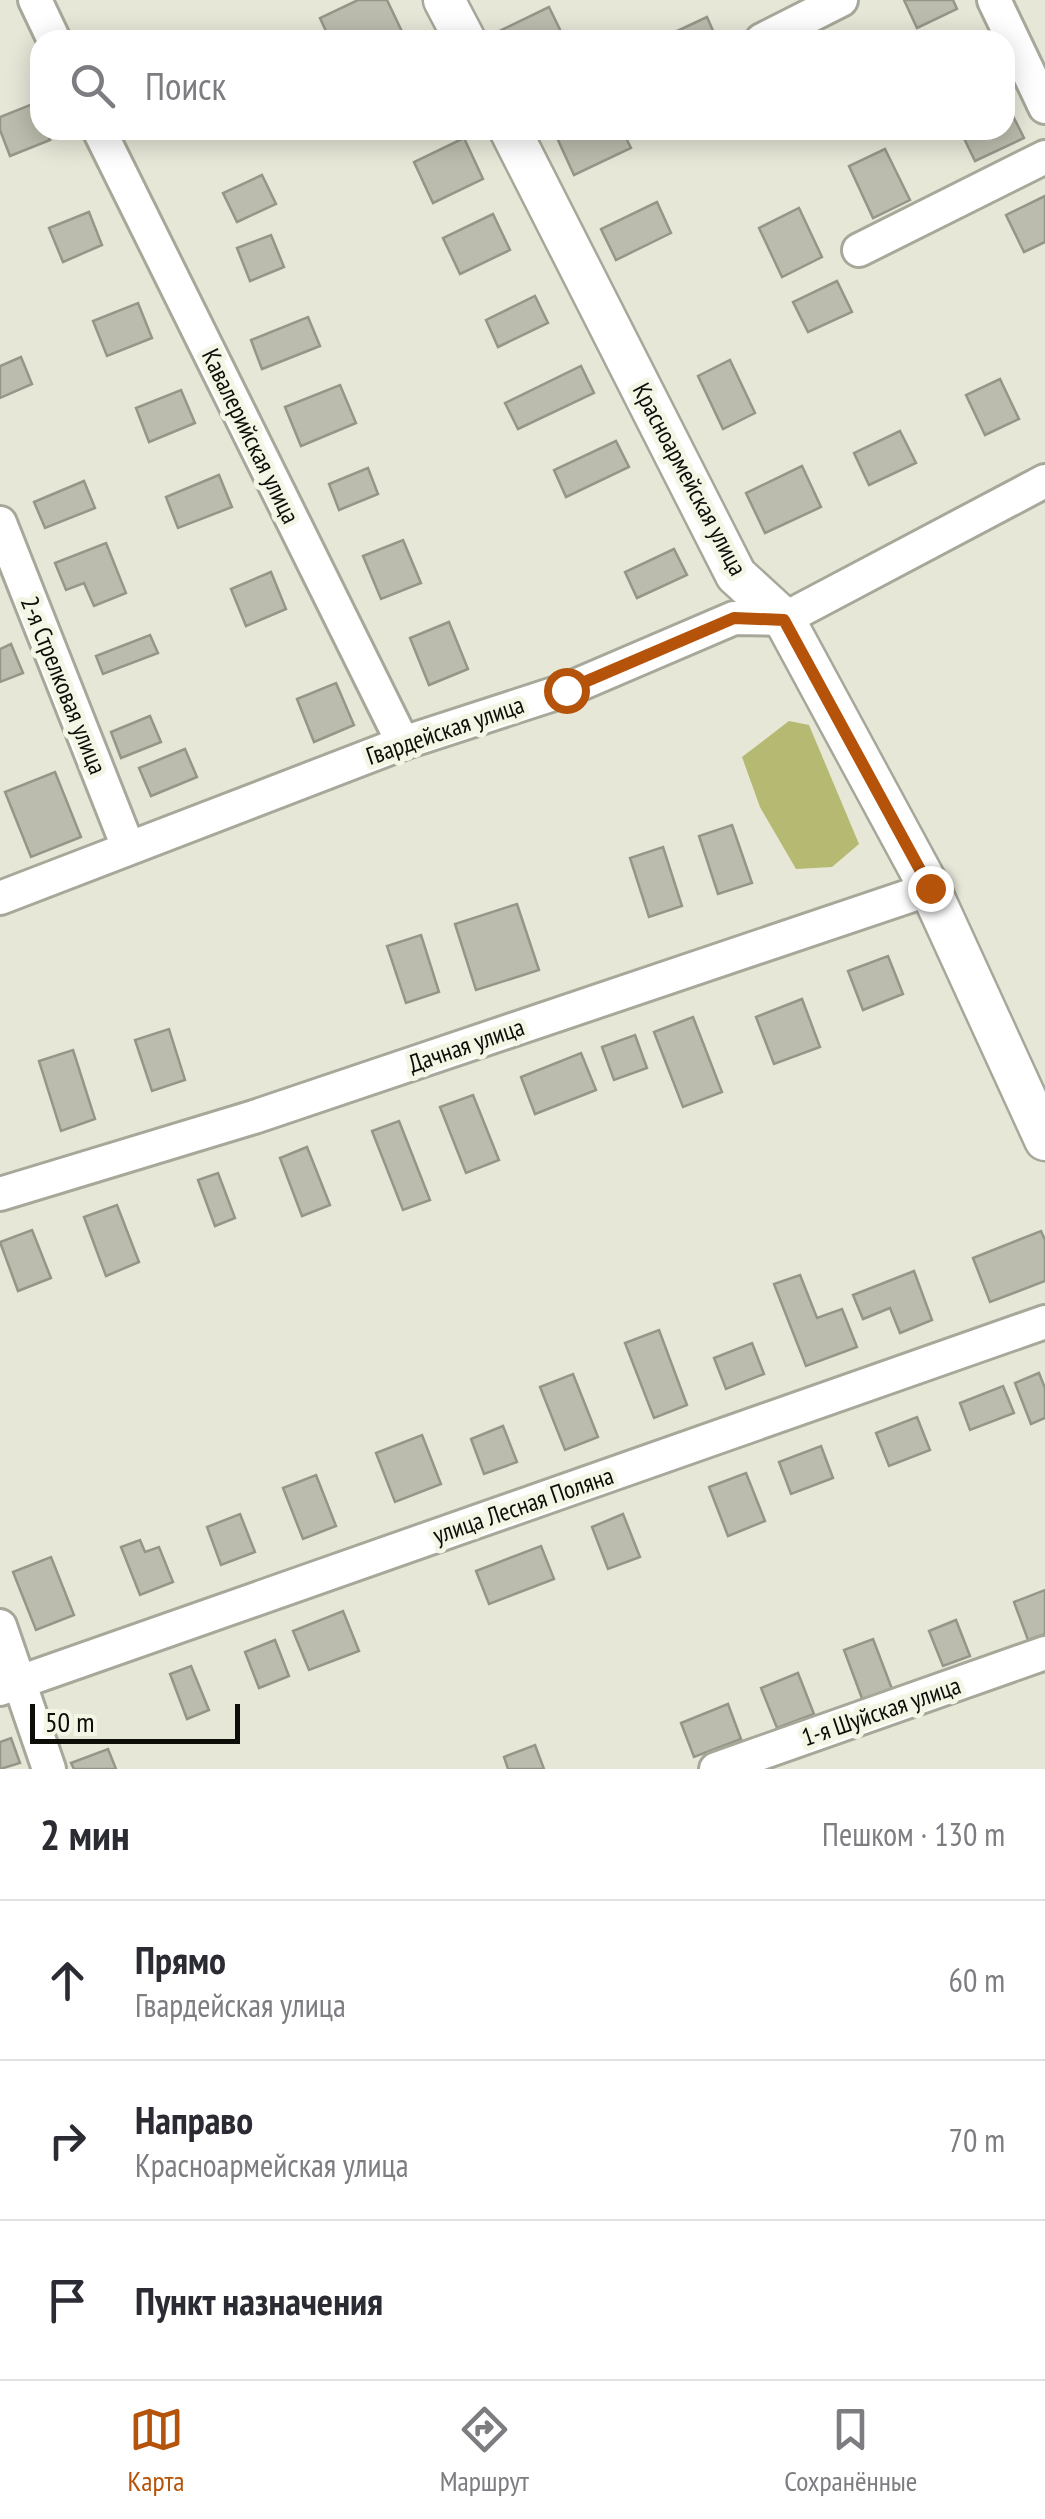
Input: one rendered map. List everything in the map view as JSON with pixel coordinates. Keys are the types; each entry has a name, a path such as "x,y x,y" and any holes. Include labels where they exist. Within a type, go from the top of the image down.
{"street":[{"path":"34,0 49,30"},
{"path":"444,0 460,30"},
{"path":"782,30 841,0"},
{"path":"994,0 1008,30"},
{"path":"1015,44 1045,107"},
{"name":"Кавалерийская улица","path":"104,140 403,743"},
{"name":"Красноармейская улица","path":"515,140 736,575 784,620 930,888 1045,1140"},
{"path":"859,250 1045,158"},
{"path":"784,620 1045,481"},
{"name":"2-я Стрелковая улица","path":"0,523 128,847"},
{"name":"Гвардейская улица","path":"0,898 403,743 566,690 734,618 784,620"},
{"name":"Дачная улица","path":"0,1194 254,1117 930,888"},
{"name":"улица Лесная Поляна","path":"9,1686 1045,1322"},
{"path":"0,1626 9,1686 49,1769"},
{"name":"1-я Шуйская улица","path":"716,1769 1045,1653"}],"shaded area":[{"path":"789,721 809,725 859,844 832,867 796,869 760,807 742,757"}],"building":[{"path":"358,0 387,0 401,30 325,30 320,18"},
{"path":"904,0 953,0 957,9 917,28"},
{"path":"549,7 560,30 501,30"},
{"path":"707,17 713,30 679,30"},
{"path":"30,105 30,140 50,140 10,156 0,130 0,117"},
{"path":"1015,120 1024,138 975,161 965,140 1015,140"},
{"path":"465,140 483,179 433,203 414,162"},
{"path":"558,140 627,140 631,148 574,175"},
{"path":"885,149 910,200 873,218 849,166"},
{"path":"262,175 276,204 237,222 223,193"},
{"path":"1045,196 1045,242 1024,252 1006,215"},
{"path":"657,202 671,233 616,260 601,229"},
{"path":"799,208 822,257 782,277 759,228"},
{"path":"89,212 102,245 63,262 49,228"},
{"path":"493,214 510,250 460,274 443,238"},
{"path":"271,235 284,267 250,281 237,248"},
{"path":"837,281 852,312 808,332 793,302"},
{"path":"535,296 548,323 498,347 486,320"},
{"path":"138,303 152,338 107,356 93,321"},
{"path":"308,317 320,346 262,369 251,340"},
{"path":"21,357 32,384 0,398 0,366"},
{"path":"730,360 755,413 723,429 698,376"},
{"path":"581,366 594,393 518,429 505,403"},
{"path":"1000,379 1019,419 985,435 966,395"},
{"path":"340,385 356,423 301,446 285,407"},
{"path":"181,390 195,423 149,442 136,408"},
{"path":"900,431 916,463 869,485 854,453"},
{"path":"616,441 629,467 566,497 554,470"},
{"path":"802,466 821,507 765,533 746,493"},
{"path":"368,468 378,494 339,510 329,484"},
{"path":"219,475 232,507 178,528 166,497"},
{"path":"84,481 95,508 45,528 34,502"},
{"path":"403,540 421,583 381,599 363,556"},
{"path":"106,543 126,593 94,606 84,583 66,590 55,563"},
{"path":"674,549 687,575 637,598 625,572"},
{"path":"271,572 286,609 246,626 231,589"},
{"path":"449,622 468,669 429,685 410,638"},
{"path":"150,635 158,653 103,674 96,656"},
{"path":"11,644 23,673 0,682 0,649"},
{"path":"336,683 354,725 314,742 297,699"},
{"path":"150,716 161,742 121,758 111,732"},
{"path":"185,749 197,777 151,796 139,768"},
{"path":"55,772 81,837 31,857 5,792"},
{"path":"732,825 752,883 718,894 699,836"},
{"path":"663,847 682,906 649,917 630,858"},
{"path":"517,904 539,970 476,990 455,924"},
{"path":"421,935 439,992 406,1003 387,946"},
{"path":"888,956 903,994 863,1010 848,971"},
{"path":"802,999 820,1047 774,1064 756,1017"},
{"path":"693,1017 722,1092 683,1107 654,1032"},
{"path":"169,1029 185,1080 152,1091 135,1040"},
{"path":"635,1035 647,1068 614,1080 602,1047"},
{"path":"73,1050 95,1119 61,1131 39,1061"},
{"path":"581,1053 596,1090 535,1114 521,1077"},
{"path":"473,1095 499,1160 466,1173 440,1107"},
{"path":"399,1121 430,1200 403,1210 372,1131"},
{"path":"307,1147 330,1205 302,1216 280,1158"},
{"path":"218,1173 235,1218 215,1226 198,1180"},
{"path":"117,1205 139,1262 106,1276 84,1217"},
{"path":"32,1230 51,1278 18,1291 0,1242"},
{"path":"1041,1231 1045,1240 1045,1281 990,1302 973,1258"},
{"path":"914,1271 932,1320 900,1333 890,1308 863,1319 853,1295"},
{"path":"800,1275 817,1318 842,1309 857,1347 806,1366 774,1284"},
{"path":"659,1330 687,1405 654,1418 625,1343"},
{"path":"752,1343 764,1374 726,1389 714,1358"},
{"path":"1039,1373 1045,1388 1045,1418 1031,1424 1015,1383"},
{"path":"573,1374 598,1437 565,1450 540,1387"},
{"path":"1003,1386 1014,1413 970,1430 960,1403"},
{"path":"917,1417 930,1450 889,1466 876,1433"},
{"path":"503,1426 517,1462 484,1474 471,1439"},
{"path":"422,1435 441,1484 395,1502 376,1453"},
{"path":"821,1446 833,1478 791,1494 779,1462"},
{"path":"746,1473 765,1521 728,1536 709,1487"},
{"path":"316,1475 336,1526 303,1539 283,1488"},
{"path":"240,1514 255,1552 221,1565 207,1527"},
{"path":"623,1514 640,1557 608,1569 592,1527"},
{"path":"140,1540 145,1552 159,1547 173,1582 140,1595 121,1547"},
{"path":"541,1546 554,1579 489,1604 476,1571"},
{"path":"51,1557 74,1615 36,1630 13,1572"},
{"path":"1045,1590 1045,1634 1028,1640 1014,1602"},
{"path":"343,1611 359,1651 309,1670 293,1631"},
{"path":"956,1620 970,1656 943,1666 929,1631"},
{"path":"873,1639 892,1689 863,1701 844,1650"},
{"path":"275,1640 289,1676 259,1688 245,1652"},
{"path":"191,1666 209,1710 187,1719 170,1674"},
{"path":"798,1673 814,1714 777,1728 761,1688"},
{"path":"728,1704 741,1739 694,1757 681,1723"},
{"path":"11,1738 20,1763 0,1769 0,1742"},
{"path":"535,1745 544,1769 508,1769 504,1757"},
{"path":"108,1749 116,1769 74,1769 71,1763"}],"route":[{"path":"566,690 734,618 784,620 930,888"}]}
